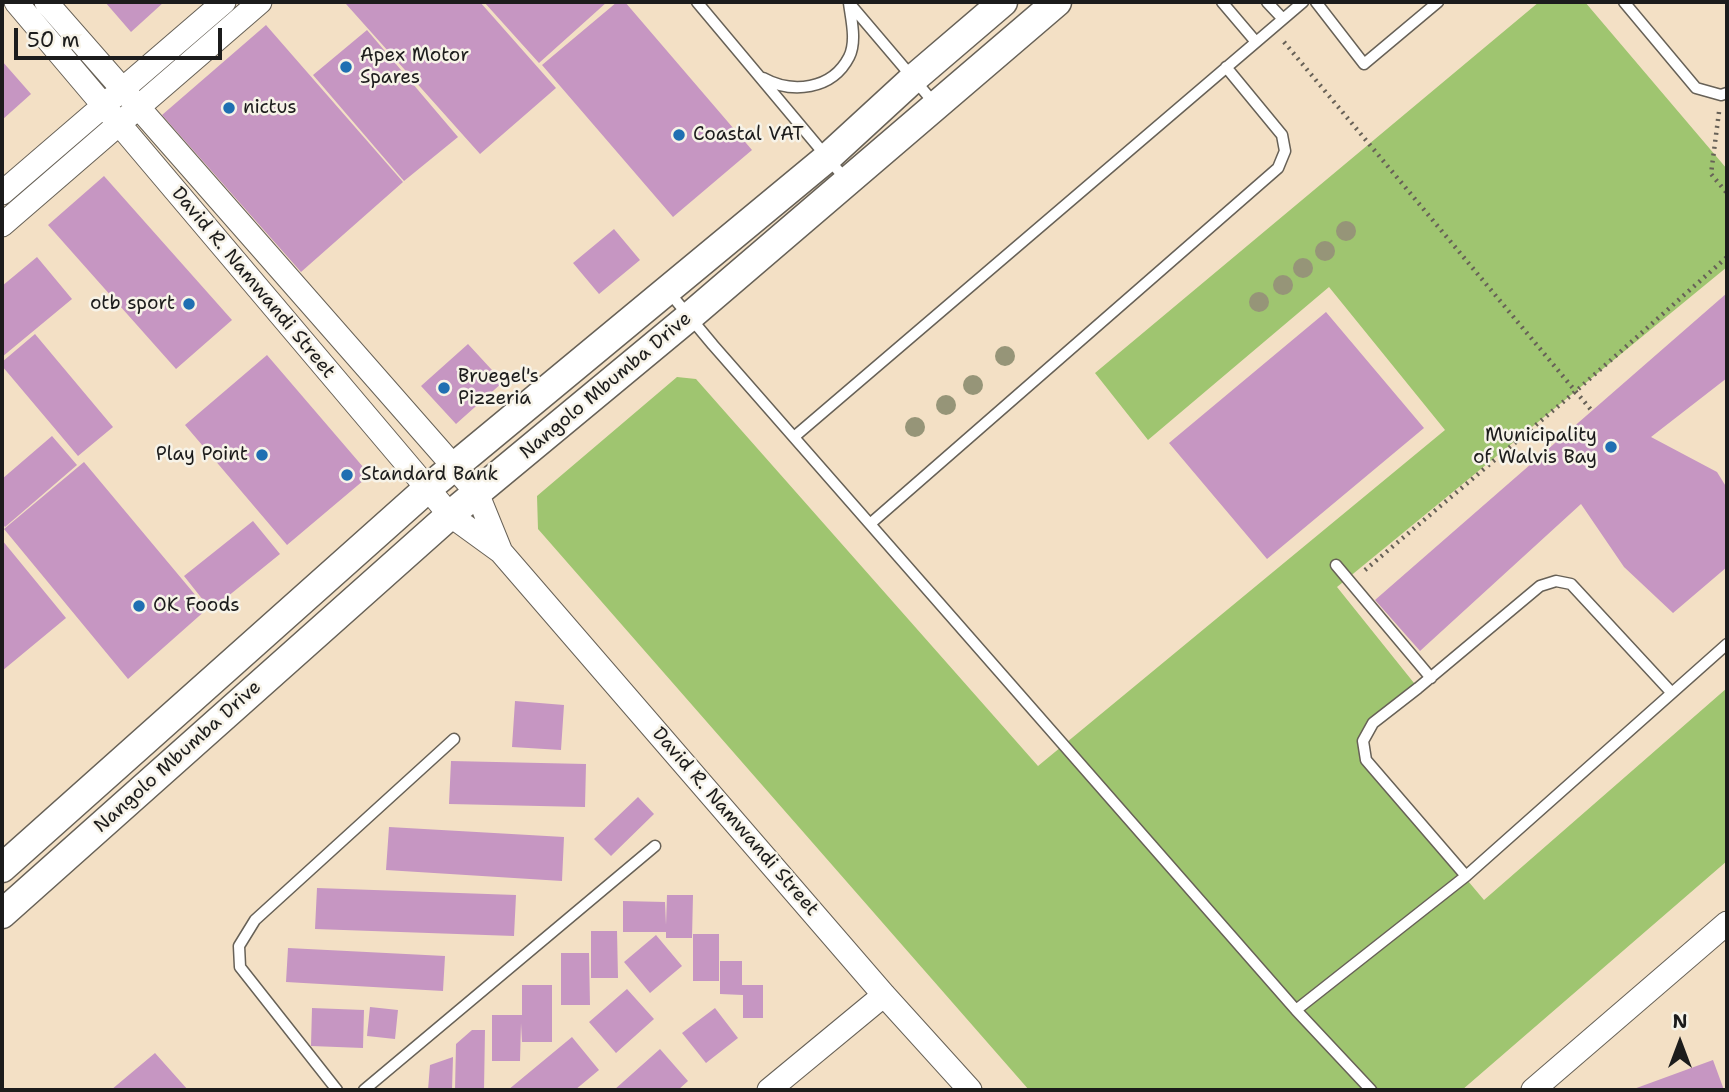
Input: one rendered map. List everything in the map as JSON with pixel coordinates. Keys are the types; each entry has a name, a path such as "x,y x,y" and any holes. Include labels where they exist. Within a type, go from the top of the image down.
{"street":[{"name":"David R. Namwandi Street","path":"16,2 427,489 450,515 501,552 884,995 970,1090"},
{"name":"David R. Namwandi Street","path":"46,2 477,493 501,552"},
{"path":"2,225 111,114 122,89 224,2"},
{"path":"2,193 111,114 137,107 260,2"},
{"name":"Nangolo Mbumba Drive","path":"2,868 427,489 827,158 1003,2"},
{"name":"Nangolo Mbumba Drive","path":"2,914 450,515 689,317 1057,2"},
{"path":"1532,1090 1727,923"},
{"path":"769,1090 884,995"}],"lane":[{"path":"696,2 847,181"},
{"path":"758,76 789,89 830,79 849,57 853,38 848,2"},
{"path":"848,2 936,105"},
{"path":"1222,2 1256,42"},
{"path":"1267,2 1283,19"},
{"path":"794,437 1303,2"},
{"path":"1315,2 1364,64 1438,2"},
{"path":"1624,2 1696,88 1724,94"},
{"path":"870,524 1278,168 1285,151 1282,135 1226,67"},
{"path":"667,290 1296,1010 1371,1090"},
{"path":"1336,565 1431,678"},
{"path":"1466,876 1366,760 1363,741 1373,723 1540,586 1556,581 1572,584 1671,692"},
{"path":"1296,1010 1466,876 1727,644"},
{"path":"337,1090 240,967 239,946 255,920 454,739"},
{"path":"364,1090 655,846"}],"path":[{"path":"1272,28 1592,411"},
{"path":"1724,94 1711,174 1727,193"},
{"path":"1351,582 1576,391 1727,257"}],"green space":[{"path":"1539,2 1585,2 1727,169 1727,267 1337,587 1418,688 1373,723 1363,741 1366,760 1484,900 1727,688 1727,861 1462,1090 1029,1090 538,529 537,496 677,377 696,379 1038,766 1445,430 1329,287 1148,440 1095,373"}],"building":[{"path":"105,2 164,2 131,32"},
{"path":"480,2 556,88 480,154 346,4"},
{"path":"484,2 607,2 539,63"},
{"path":"617,2 625,2 752,150 673,217 542,65"},
{"path":"266,25 403,182 301,272 162,115"},
{"path":"367,30 458,137 404,181 313,75"},
{"path":"2,61 31,94 2,120"},
{"path":"104,176 232,320 176,369 48,225"},
{"path":"614,229 640,260 599,294 573,263"},
{"path":"37,257 72,299 2,357 2,286"},
{"path":"1727,293 1727,378 1651,437 1717,472 1727,488 1727,567 1673,613 1624,567 1581,504 1420,651 1375,600"},
{"path":"1326,312 1424,428 1267,559 1169,443"},
{"path":"35,334 113,427 78,456 2,366 2,362"},
{"path":"468,344 503,382 456,424 421,386"},
{"path":"267,355 370,475 287,545 185,425"},
{"path":"52,436 77,465 5,527 2,523 2,479"},
{"path":"84,462 207,609 128,679 4,529"},
{"path":"253,521 280,554 211,610 184,576"},
{"path":"2,540 66,618 2,671"},
{"path":"515,701 564,705 561,750 512,747"},
{"path":"451,761 586,764 585,807 449,804"},
{"path":"638,797 654,814 611,856 594,839"},
{"path":"389,827 564,837 562,881 386,870"},
{"path":"317,888 516,895 514,936 315,929"},
{"path":"667,895 693,895 692,938 666,938 666,932 623,932 623,901 665,902 666,925"},
{"path":"591,931 617,931 618,978 591,978"},
{"path":"693,934 719,934 719,981 693,981"},
{"path":"656,935 682,966 650,993 624,962"},
{"path":"288,948 445,956 443,991 286,982"},
{"path":"561,953 589,953 590,1005 561,1005"},
{"path":"720,961 742,961 742,985 763,985 763,1018 743,1018 743,995 720,994"},
{"path":"522,985 552,985 552,1042 522,1042 521,1023 520,1061 492,1061 492,1015 522,1015"},
{"path":"627,989 654,1019 616,1053 589,1022"},
{"path":"370,1007 398,1010 395,1039 367,1036"},
{"path":"312,1008 364,1010 363,1048 311,1046"},
{"path":"715,1008 738,1038 706,1063 682,1033"},
{"path":"472,1030 485,1030 484,1090 455,1090 456,1044"},
{"path":"572,1037 599,1070 575,1090 508,1090"},
{"path":"660,1049 688,1081 678,1090 614,1090"},
{"path":"155,1053 188,1090 111,1090"},
{"path":"453,1057 452,1090 428,1090 430,1065"},
{"path":"1713,1060 1724,1090 1631,1090"}],"place":[{"name":"Apex Motor Spares","path":"346,67"},
{"name":"nictus","path":"229,108"},
{"name":"Coastal VAT","path":"679,135"},
{"name":"otb sport","path":"189,304"},
{"name":"Bruegel's Pizzeria","path":"444,388"},
{"name":"Municipality of Walvis Bay","path":"1611,447"},
{"name":"Play Point","path":"262,455"},
{"name":"Standard Bank","path":"347,475"},
{"name":"OK Foods","path":"139,606"}]}
